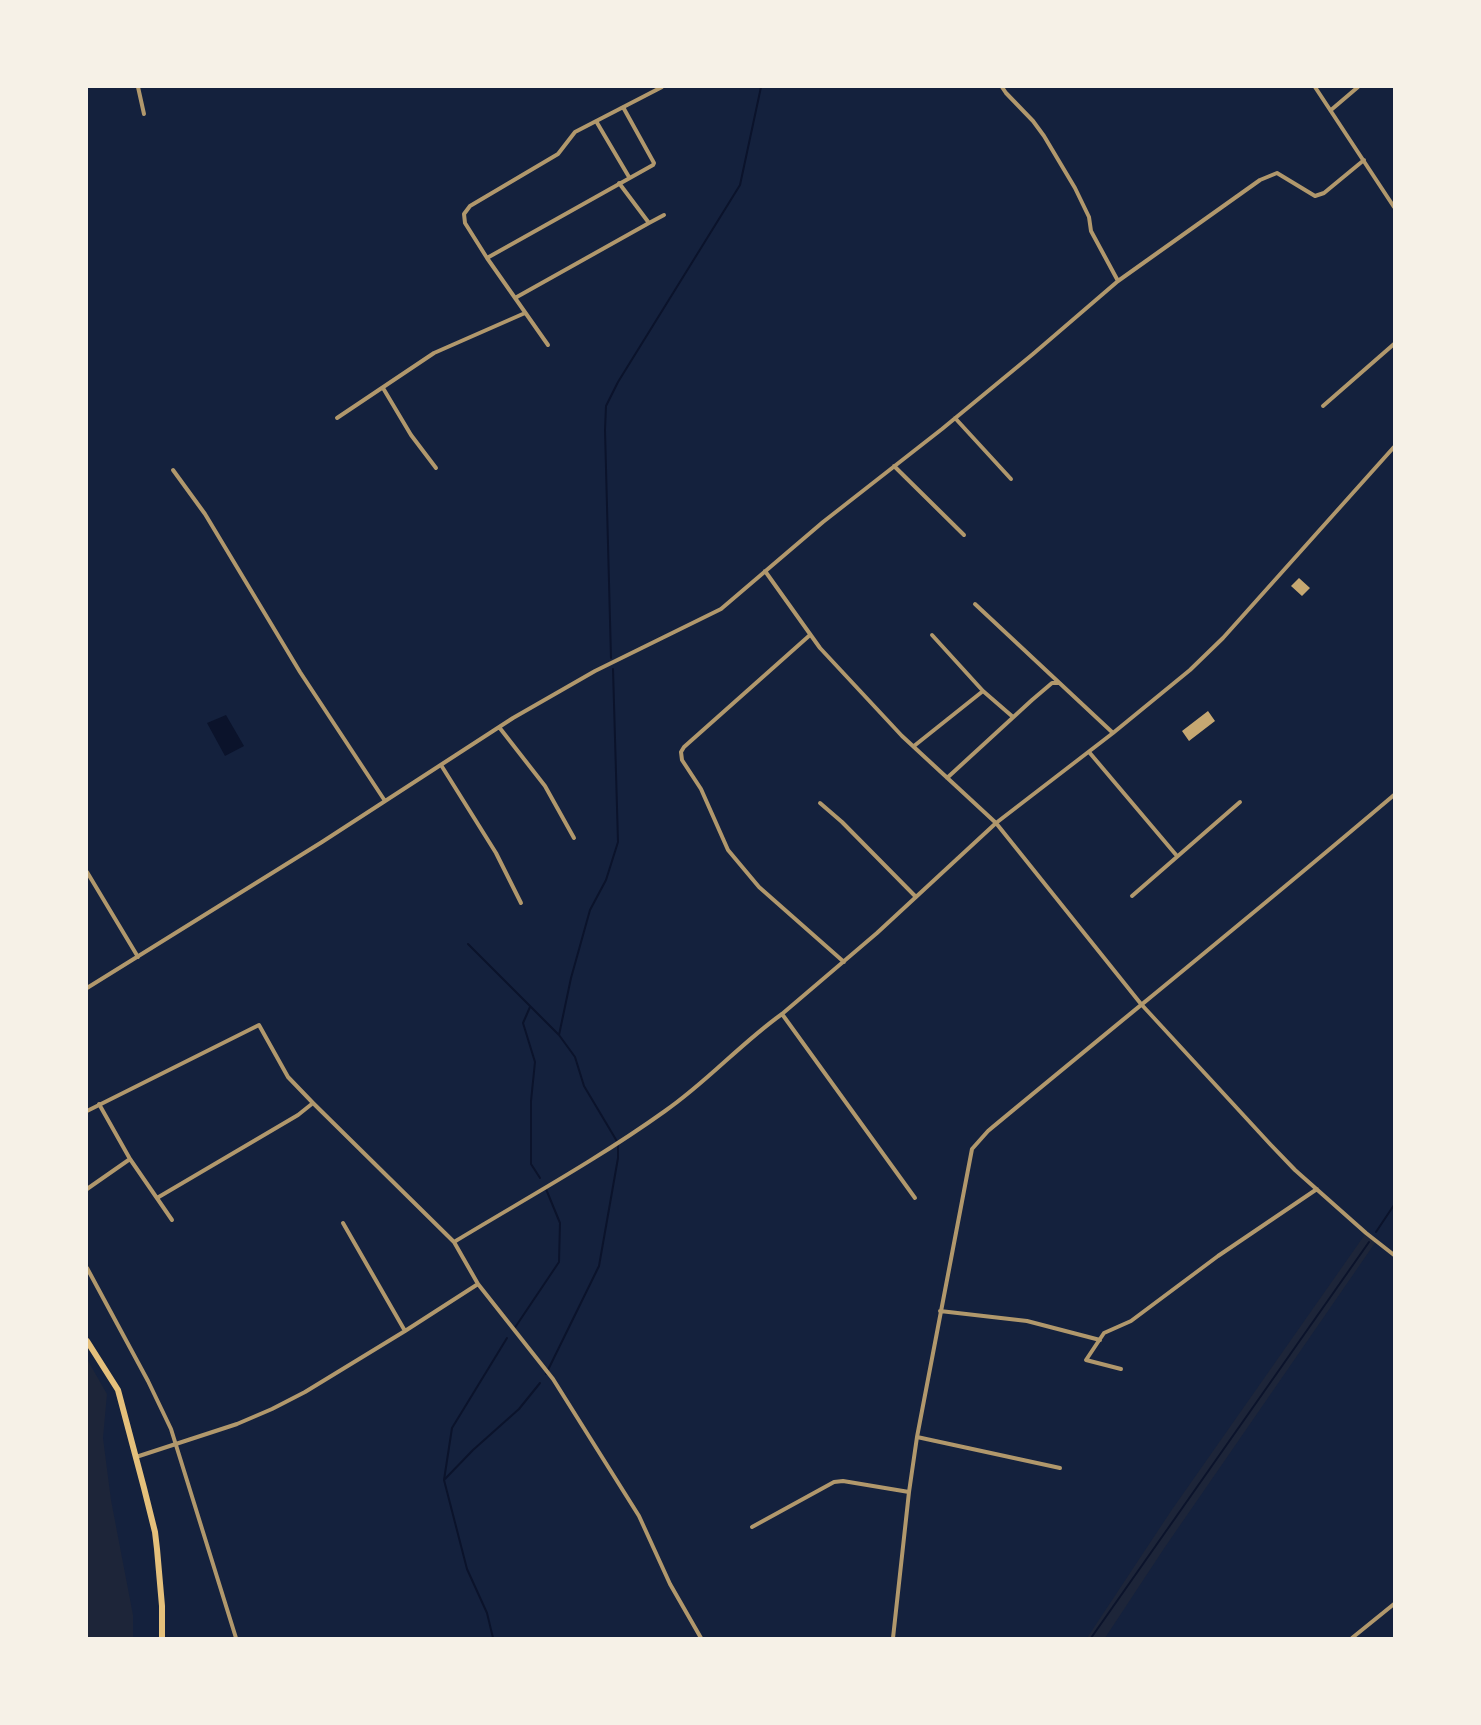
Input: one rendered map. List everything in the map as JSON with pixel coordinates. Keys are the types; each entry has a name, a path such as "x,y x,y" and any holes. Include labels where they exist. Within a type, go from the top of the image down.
{"main road":[{"path":"87,1341 118,1390 155,1532 162,1606 162,1638"}],"street":[{"path":"138,87 144,114"},
{"path":"548,345 486,258 465,223 464,214 470,207 558,154 575,132 662,87"},
{"path":"1002,87 1033,121 1060,162 1089,217 1091,231 1118,281"},
{"path":"1315,87 1394,207"},
{"path":"1331,110 1358,87"},
{"path":"486,258 629,177 651,167 654,162 623,107"},
{"path":"596,121 629,177"},
{"path":"87,988 499,727 595,671 721,609 1118,281 1269,176 1277,172 1315,196 1324,193 1364,160"},
{"path":"619,183 649,223"},
{"path":"515,298 663,215"},
{"path":"337,417 434,353 525,313"},
{"path":"1323,406 1394,344"},
{"path":"382,388 411,435 436,468"},
{"path":"955,418 1011,479"},
{"path":"454,1242 618,1143 687,1095 766,1025 844,962 996,823 1089,752 1190,670 1222,638 1394,447"},
{"path":"894,466 964,535"},
{"path":"173,470 205,514 284,641 300,672 385,801"},
{"path":"765,571 820,648 914,747 996,823 1141,1004 1270,1144 1366,1233 1394,1255"},
{"path":"975,604 1113,733"},
{"path":"810,635 681,752 682,760 701,789 728,850 759,887 844,962"},
{"path":"932,635 983,691 1013,717"},
{"path":"947,778 1052,683 1060,682"},
{"path":"914,747 983,691"},
{"path":"499,727 545,786 574,838"},
{"path":"1089,752 1177,856"},
{"path":"441,765 496,853 521,903"},
{"path":"894,1638 917,1437 972,1149 988,1131 1273,898 1394,795"},
{"path":"1132,896 1240,802"},
{"path":"820,803 842,822 916,897"},
{"path":"87,872 138,957"},
{"path":"782,1014 915,1198"},
{"path":"87,1111 259,1026 288,1077 454,1242 478,1284 553,1379 639,1516 670,1584 701,1638"},
{"path":"157,1198 298,1115 313,1103"},
{"path":"99,1104 130,1159 172,1220"},
{"path":"87,1189 130,1159"},
{"path":"1121,1369 1086,1360 1104,1334 1131,1321 1218,1256 1317,1189"},
{"path":"343,1223 405,1331"},
{"path":"87,1268 148,1381 176,1444 236,1638"},
{"path":"136,1457 237,1425 272,1409 305,1392 478,1284"},
{"path":"940,1311 1027,1321 1100,1340"},
{"path":"917,1437 1060,1468"},
{"path":"752,1527 834,1482 843,1481 909,1492"},
{"path":"1352,1638 1394,1604"}],"shaded area":[{"path":"226,715 244,746 225,756 207,723"},
{"path":"1366,1233 1377,1240 1165,1547 1105,1638 1087,1638 1171,1511"},
{"path":"87,1359 107,1394 103,1438 111,1500 133,1615 133,1638 87,1638"}],"building":[{"path":"1299,578 1310,588 1302,596 1291,586"},
{"path":"1208,711 1215,721 1189,741 1182,731"}],"waterway":[{"path":"611,658 606,406 618,382 740,185 761,87"},
{"path":"559,1035 571,978 590,910 606,880 618,842 613,669"},
{"path":"468,944 559,1035 575,1057 584,1086 618,1143 618,1158 599,1266 546,1374"},
{"path":"530,1007 523,1023 535,1062 531,1101 531,1164 540,1178"},
{"path":"514,1329 559,1262 560,1223 546,1189"},
{"path":"1376,1232 1394,1205"},
{"path":"1091,1638 1369,1242"},
{"path":"493,1638 487,1613 467,1569 444,1480 452,1428 507,1338"},
{"path":"444,1480 473,1450 519,1409 540,1383"}]}
